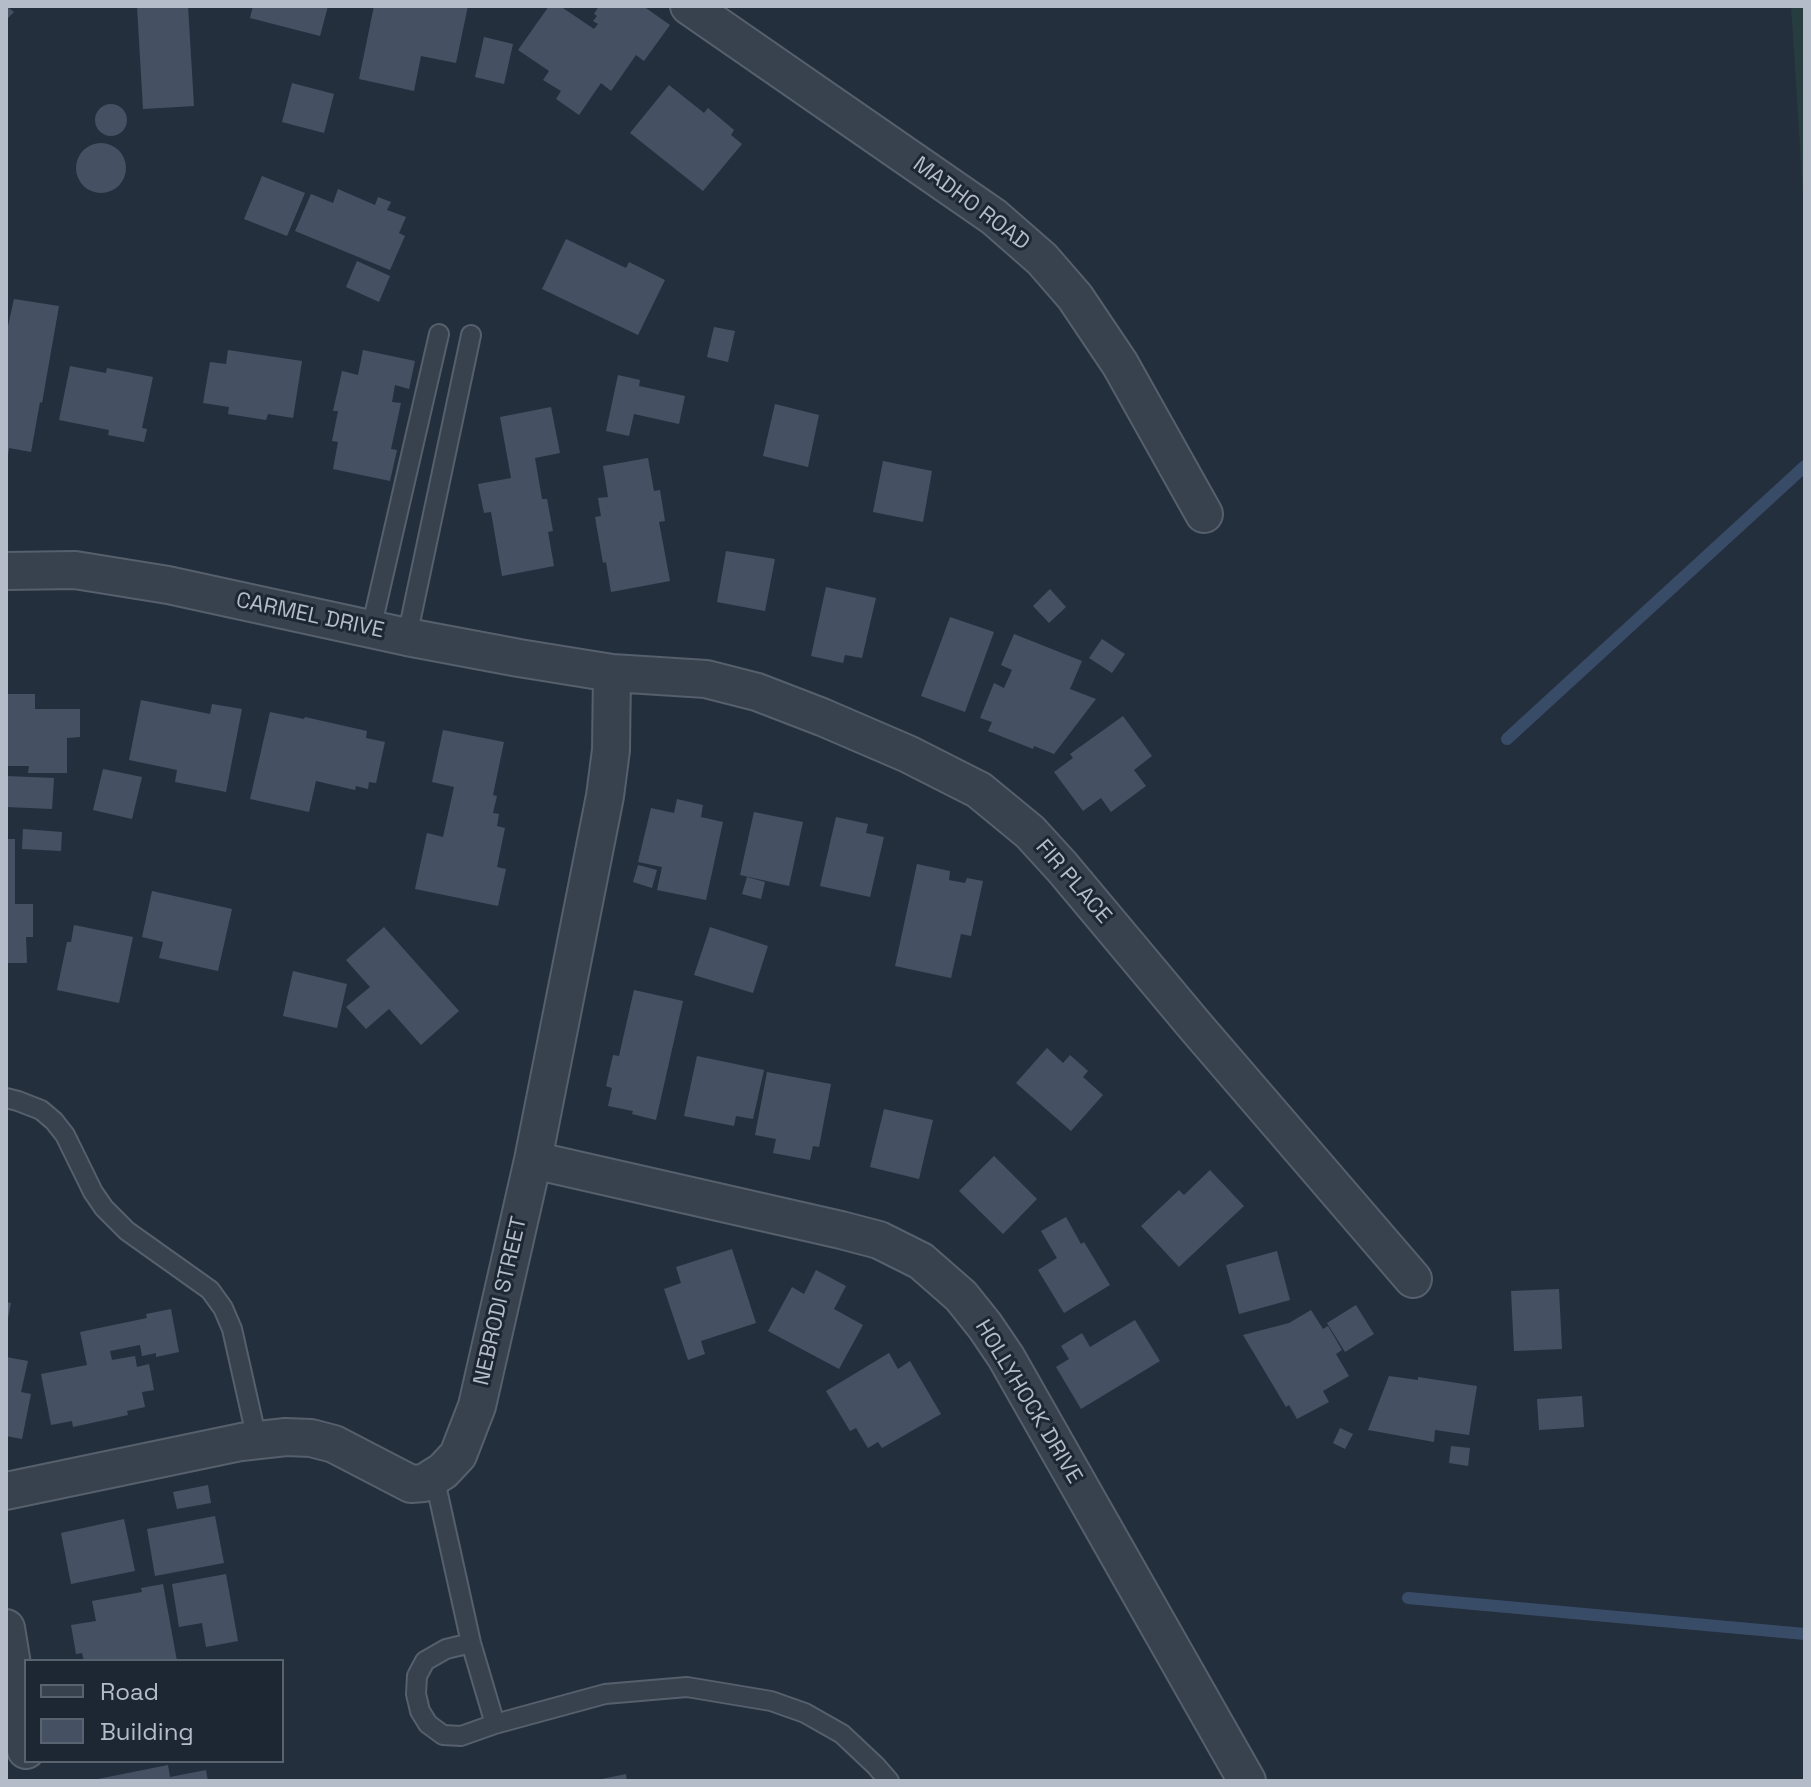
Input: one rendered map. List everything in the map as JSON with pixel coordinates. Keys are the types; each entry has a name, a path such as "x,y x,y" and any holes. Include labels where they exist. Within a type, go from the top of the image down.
{"street":[{"name":"MADHO ROAD","path":"689,6 994,217 1042,259 1075,297 1120,364 1204,514"},
{"name":"CARMEL DRIVE","path":"6,571 75,570 168,585 407,637 612,673"},
{"name":"NEBRODI STREET","path":"434,1476 458,1455 477,1406 533,1160 605,796 611,750 612,673"},
{"name":"FIR PLACE","path":"612,673 706,679 757,692 908,754 979,790 1030,832 1062,867 1413,1279"},
{"name":"HOLLYHOCK DRIVE","path":"533,1160 841,1230 879,1240 921,1261 961,1296 1006,1357 1247,1781"},
{"path":"6,1491 133,1463 286,1437 311,1438 334,1444 411,1484 424,1483 434,1476"},
{"path":"6,1628 24,1738"}],"lane":[{"path":"371,629 439,334"},
{"path":"407,637 471,335"},
{"path":"6,1098 41,1110 54,1121 65,1135 104,1208 127,1231 210,1290 223,1308 232,1329 257,1440"},
{"path":"434,1476 471,1643 495,1724"},
{"path":"471,1643 446,1649 425,1661 417,1676 416,1694 420,1711 428,1724 443,1735 461,1736 605,1694 687,1687 771,1701 805,1713 842,1734 889,1781"}],"green space":[{"path":"1791,6 1805,6 1805,225"}],"building":[{"path":"6,6 14,12 6,20"},
{"path":"137,6 188,6 194,106 143,109"},
{"path":"253,6 328,6 320,36 250,18"},
{"path":"374,6 468,6 456,63 421,56 414,91 359,79"},
{"path":"549,6 560,6 594,29 598,24 593,21 597,16 594,14 599,6 643,6 670,25 644,61 636,55 611,91 601,83 579,115 556,99 561,91 543,80 549,71 518,50"},
{"path":"484,37 513,44 504,84 475,77"},
{"path":"292,83 334,94 324,133 282,122"},
{"path":"669,85 704,113 708,108 734,130 731,135 742,144 703,191 630,133"},
{"path":"111,104 123,108 127,120 123,132 111,136 99,132 95,120 99,108"},
{"path":"101,143 119,150 126,168 119,186 101,193 83,186 76,168 83,150"},
{"path":"262,176 305,193 287,236 244,219"},
{"path":"338,189 375,205 378,197 391,202 387,210 406,217 399,233 405,236 390,270 295,231 311,194 333,203"},
{"path":"566,239 626,268 629,262 665,280 638,335 542,289"},
{"path":"357,261 390,276 379,302 346,287"},
{"path":"14,299 59,306 31,452 9,448 6,456 6,335"},
{"path":"714,327 735,331 728,362 707,357"},
{"path":"228,350 302,361 293,418 268,414 266,420 228,414 229,407 203,403 210,362 226,364"},
{"path":"363,350 415,361 409,389 395,385 392,402 401,403 391,449 397,450 390,481 333,469 338,442 332,441 338,411 333,411 342,371 358,375"},
{"path":"70,366 106,373 107,368 153,377 142,428 147,429 144,442 108,435 109,430 59,420"},
{"path":"618,375 640,380 639,386 685,396 679,424 634,414 629,436 606,431"},
{"path":"775,404 819,415 808,467 763,456"},
{"path":"551,407 560,453 535,458 542,499 547,499 553,531 548,532 554,566 502,576 491,512 484,513 478,484 511,478 500,417"},
{"path":"648,458 654,491 660,490 665,521 659,522 670,581 611,592 595,517 601,516 598,498 608,497 603,466"},
{"path":"883,461 932,471 923,522 873,512"},
{"path":"726,551 775,559 765,611 717,602"},
{"path":"826,587 876,598 862,658 845,655 843,663 811,656"},
{"path":"1050,589 1066,607 1049,623 1033,606"},
{"path":"950,617 994,632 965,712 921,696"},
{"path":"1014,634 1082,661 1070,689 1096,699 1054,754 988,731 992,722 980,718 994,683 1004,688 1012,670 1001,665"},
{"path":"1102,639 1125,654 1112,673 1089,658"},
{"path":"7,694 35,694 35,709 80,709 80,737 67,738 67,773 28,773 29,766 6,766"},
{"path":"141,700 210,714 212,704 242,709 226,792 175,782 177,770 129,760"},
{"path":"270,712 367,731 366,738 385,742 376,783 369,782 368,789 356,786 355,790 316,781 309,812 250,799"},
{"path":"1123,716 1152,756 1134,770 1146,786 1111,812 1101,798 1083,811 1054,772 1073,758 1070,754"},
{"path":"443,730 504,742 493,795 497,796 493,813 499,814 497,826 505,828 497,867 506,869 498,906 415,889 427,833 443,837 454,787 432,782"},
{"path":"103,769 142,777 132,819 93,810"},
{"path":"6,776 54,778 52,809 6,807"},
{"path":"677,799 703,805 701,817 723,822 706,900 657,890 662,867 638,862 651,808 674,813"},
{"path":"754,812 803,822 789,886 740,875"},
{"path":"836,817 868,824 866,833 884,837 870,897 820,886"},
{"path":"23,829 62,832 61,851 22,849"},
{"path":"6,839 15,839 15,904 33,904 33,937 26,937 27,963 6,963"},
{"path":"917,864 950,871 949,880 965,883 967,878 983,881 971,936 961,934 951,978 895,966"},
{"path":"638,865 657,870 652,888 633,882"},
{"path":"747,877 765,882 761,899 742,894"},
{"path":"152,891 232,909 218,971 159,958 163,942 142,937"},
{"path":"74,925 133,937 119,1003 57,990 67,942 71,942"},
{"path":"384,927 459,1011 421,1045 389,1009 366,1029 346,1007 370,987 346,960"},
{"path":"710,927 768,946 753,993 694,975"},
{"path":"293,971 347,984 337,1028 283,1016"},
{"path":"634,990 683,1001 656,1120 608,1106 612,1088 606,1086 613,1055 619,1056"},
{"path":"1047,1048 1063,1063 1070,1055 1088,1071 1083,1077 1103,1095 1071,1131 1016,1083"},
{"path":"697,1056 764,1070 753,1119 736,1116 734,1126 684,1116"},
{"path":"767,1072 831,1084 819,1147 813,1146 810,1160 773,1153 776,1139 755,1135"},
{"path":"884,1109 933,1120 919,1179 870,1167"},
{"path":"994,1156 1037,1199 1003,1234 959,1191"},
{"path":"1210,1170 1244,1206 1179,1267 1141,1226 1179,1190 1184,1195"},
{"path":"1066,1217 1110,1285 1064,1313 1038,1270 1057,1258 1041,1231"},
{"path":"732,1249 756,1323 701,1341 705,1354 688,1360 664,1289 681,1283 676,1267"},
{"path":"1277,1251 1290,1300 1239,1314 1226,1265"},
{"path":"816,1270 846,1286 834,1309 863,1325 839,1369 768,1331 792,1287 804,1294"},
{"path":"1559,1289 1562,1349 1514,1351 1511,1291"},
{"path":"6,1302 11,1303 7,1323 6,1323"},
{"path":"1356,1305 1374,1334 1345,1352 1327,1323"},
{"path":"171,1309 179,1352 156,1357 156,1353 142,1356 140,1345 110,1351 112,1360 135,1356 137,1367 149,1364 154,1390 142,1392 145,1407 127,1411 128,1415 73,1427 72,1421 51,1425 41,1374 87,1365 80,1332 147,1318 146,1314"},
{"path":"1311,1310 1323,1329 1328,1326 1342,1350 1336,1354 1349,1376 1323,1391 1329,1402 1297,1419 1289,1405 1286,1407 1243,1335 1289,1323"},
{"path":"1135,1320 1160,1361 1081,1409 1056,1367 1069,1359 1061,1346 1082,1333 1090,1347"},
{"path":"889,1353 898,1369 910,1361 941,1414 882,1448 878,1442 868,1448 856,1428 850,1431 826,1391"},
{"path":"6,1357 28,1361 21,1392 31,1394 22,1439 6,1436"},
{"path":"1389,1376 1477,1386 1469,1435 1435,1430 1434,1442 1368,1430"},
{"path":"1582,1396 1584,1427 1539,1430 1537,1399"},
{"path":"1340,1428 1353,1434 1345,1449 1333,1443"},
{"path":"1451,1446 1470,1448 1468,1466 1449,1463"},
{"path":"208,1485 211,1503 177,1509 173,1492"},
{"path":"215,1516 224,1563 155,1576 147,1529"},
{"path":"124,1519 135,1571 71,1584 61,1533"},
{"path":"226,1574 238,1641 206,1647 202,1623 179,1627 172,1584"},
{"path":"163,1584 177,1659 84,1659 82,1653 76,1654 71,1625 96,1621 92,1601 142,1592 141,1588"},
{"path":"168,1765 170,1777 206,1770 208,1781 93,1781 93,1780"},
{"path":"626,1774 627,1781 597,1780"}],"waterway":[{"path":"1507,739 1805,466"},
{"path":"1408,1598 1805,1634"}]}
